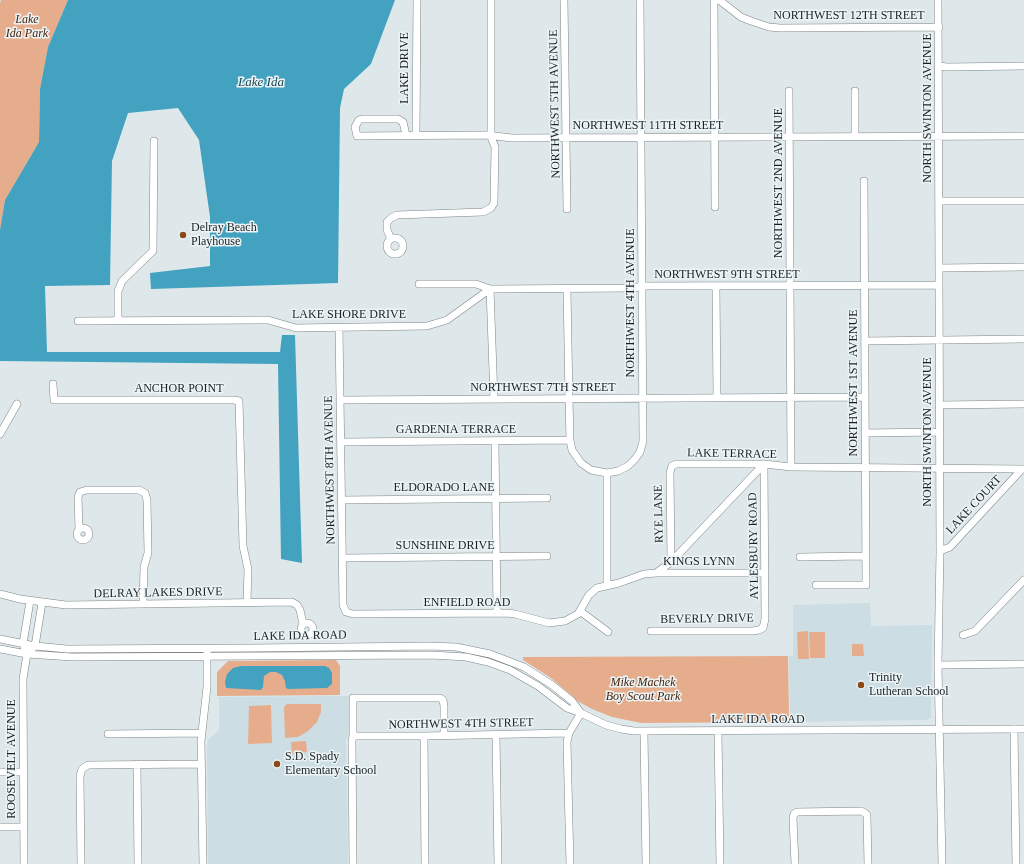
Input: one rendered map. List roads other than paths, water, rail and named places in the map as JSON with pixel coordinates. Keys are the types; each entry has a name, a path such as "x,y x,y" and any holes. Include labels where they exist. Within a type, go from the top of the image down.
{"street":[{"name":"LAKE DRIVE","path":"416,0 416,135"},
{"path":"391,239 387,230 387,222 390,218 397,215 483,212 491,208 494,203 495,147 492,140 491,0"},
{"name":"NORTHWEST 5TH AVENUE","path":"564,0 567,209"},
{"name":"NORTHWEST 4TH AVENUE","path":"606,473 618,471 627,467 640,452 643,441 640,0"},
{"path":"714,0 715,207"},
{"name":"NORTHWEST 12TH STREET","path":"719,0 741,16 758,24 780,28 939,27"},
{"name":"NORTH SWINTON AVENUE","path":"938,0 940,551 938,665 942,864"},
{"path":"939,66 1024,66"},
{"name":"NORTHWEST 2ND AVENUE","path":"789,91 791,467"},
{"path":"855,91 855,137"},
{"name":"NORTHWEST 11TH STREET","path":"406,136 403,122 398,119 366,119 359,120 356,123 356,136 406,136 416,135 486,135 492,140 641,137 1024,136"},
{"path":"118,321 118,291 122,281 153,251 154,141"},
{"name":"NORTHWEST 1ST AVENUE","path":"816,586 866,585 864,181"},
{"path":"939,201 1024,201"},
{"path":"939,268 1024,267"},
{"name":"NORTHWEST 9TH STREET","path":"418,284 476,284 490,289 634,288 642,286 939,285"},
{"path":"716,286 717,398"},
{"path":"490,289 494,399"},
{"name":"LAKE SHORE DRIVE","path":"78,321 260,320 275,322 296,328 431,325 448,320 490,289"},
{"path":"567,289 570,440 572,450 581,463 595,471 606,473 607,585"},
{"name":"NORTHWEST 8TH AVENUE","path":"339,328 343,605 346,612"},
{"path":"865,341 1024,339"},
{"name":"ANCHOR POINT","path":"53,384 54,400 239,401 243,546 248,569 247,602"},
{"name":"NORTHWEST 7TH STREET","path":"340,400 865,397"},
{"path":"0,434 17,404"},
{"path":"939,405 1024,404"},
{"path":"865,433 939,432"},
{"name":"GARDENIA TERRACE","path":"341,442 570,440"},
{"path":"495,441 497,612"},
{"name":"LAKE TERRACE","path":"672,466 676,464 764,464 791,467 1023,469"},
{"name":"ENFIELD ROAD","path":"346,612 353,614 497,612 516,614 541,621 558,623 572,618 580,611 592,592 597,588 619,583 644,574 656,573 671,562 764,464"},
{"name":"AYLESBURY ROAD","path":"762,628 765,619 764,464"},
{"name":"RYE LANE","path":"671,562 670,472 672,466"},
{"name":"LAKE COURT","path":"940,551 950,547 1023,469"},
{"path":"79,530 78,497 80,492 87,490 139,490 145,493 147,500 148,553 144,567 143,604"},
{"name":"ELDORADO LANE","path":"342,500 547,498"},
{"name":"SUNSHINE DRIVE","path":"343,558 548,556"},
{"path":"800,557 865,556"},
{"name":"KINGS LYNN","path":"656,573 765,573"},
{"path":"963,635 975,632 1024,580"},
{"name":"DELRAY LAKES DRIVE","path":"0,594 42,603 72,605 292,602 297,605 300,610 303,624"},
{"path":"30,601 23,644 27,654 35,646 42,603"},
{"path":"580,611 608,632"},
{"name":"BEVERLY DRIVE","path":"651,631 753,631 762,628"},
{"name":"LAKE IDA ROAD","path":"0,639 35,646 75,649 357,646 456,647 479,650 518,664 552,685 572,701 581,713"},
{"path":"344,655 357,646"},
{"path":"440,646 440,655"},
{"path":"203,864 201,764 207,648"},
{"name":"LAKE IDA ROAD","path":"0,649 27,654 72,658 440,655 477,659 510,670 538,686 567,708 594,720 627,731 1024,729"},
{"name":"ROOSEVELT AVENUE","path":"24,864 23,679 27,654"},
{"path":"938,665 1024,664"},
{"path":"353,864 353,698 440,698 443,700 444,706 444,736"},
{"path":"570,864 567,742 569,733 581,713"},
{"path":"1014,729 1016,864"},
{"path":"718,731 720,864"},
{"path":"644,732 646,864"},
{"path":"108,734 202,733"},
{"name":"NORTHWEST 4TH STREET","path":"353,736 444,736 569,733"},
{"path":"496,735 498,864"},
{"path":"424,736 425,864"},
{"path":"137,764 138,864"},
{"path":"81,864 80,776 82,769 88,765 201,764"},
{"path":"0,772 23,772"},
{"path":"795,864 794,814 797,812 861,811 865,812 867,815 868,864"},
{"path":"0,828 23,827"}],"water":[{"name":"Lake Ida","path":"68,0 395,0 371,64 344,89 340,108 338,283 151,289 150,273 210,266 210,217 199,140 178,108 128,113 112,161 110,285 45,286 47,352 280,352 282,335 295,335 302,563 281,559 278,364 0,361 0,230 5,200 39,142 40,89 48,47"},
{"path":"241,666 325,666 329,668 332,673 332,684 327,688 288,689 286,688 282,675 276,672 270,672 264,676 263,687 261,690 226,688 225,682 227,674 233,668"}],"place":[{"name":"Delray Beach Playhouse","path":"183,235"},
{"name":"Trinity Lutheran School","path":"861,685"},
{"name":"S.D. Spady Elementary School","path":"277,764"}],"park label":[{"name":"Lake Ida Park","path":"27,27"},
{"name":"Mike Machek Boy Scout Park","path":"643,690"}]}
